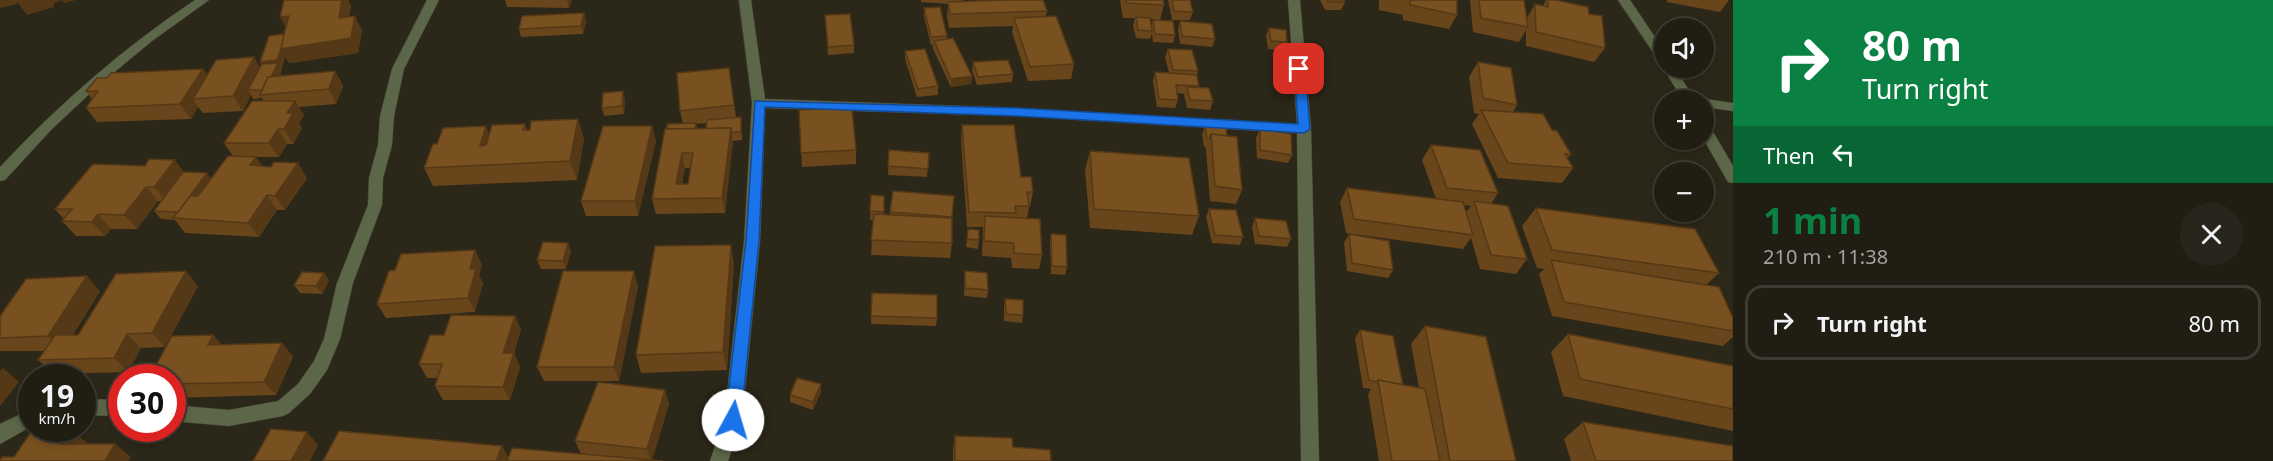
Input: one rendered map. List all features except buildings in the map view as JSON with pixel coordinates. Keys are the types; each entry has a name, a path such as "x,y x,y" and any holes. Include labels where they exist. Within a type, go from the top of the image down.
{"street":[{"path":"0,176 28,144 91,83 203,0"},
{"path":"186,414 229,418 283,408 304,389 321,365 332,339 345,283 375,205 376,178 385,145 387,116 398,69 433,0"},
{"path":"718,461 733,420 752,241 759,103 745,0"},
{"path":"1294,0 1304,129 1310,461"},
{"path":"1624,0 1654,45"},
{"path":"759,103 1017,112 1304,129"},
{"path":"1714,104 1733,107"},
{"path":"1714,145 1733,178"},
{"path":"0,436 8,428 18,423"}],"route":[{"path":"733,420 752,241 759,103 1017,112 1304,129 1299,69"}]}
